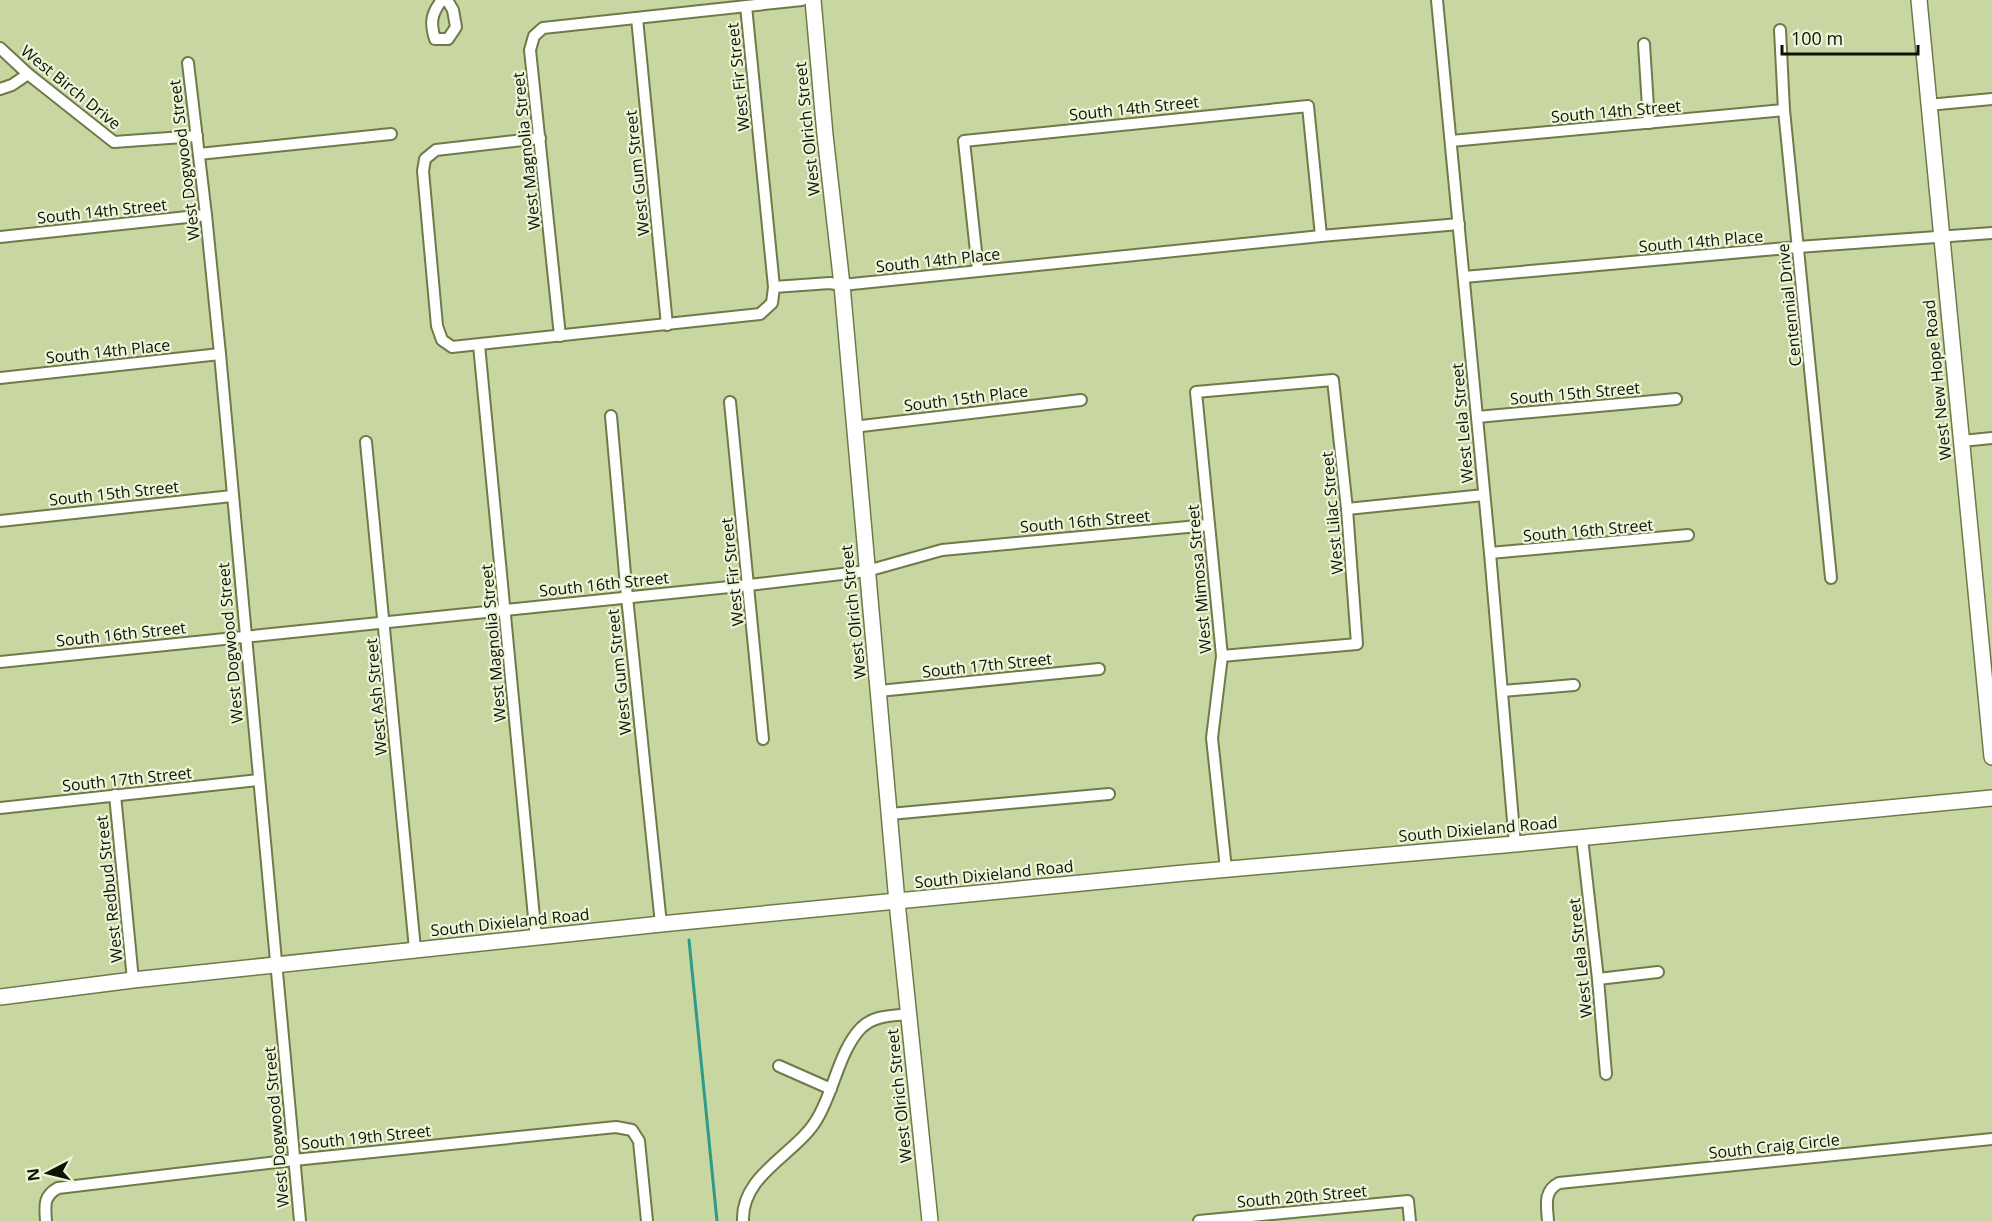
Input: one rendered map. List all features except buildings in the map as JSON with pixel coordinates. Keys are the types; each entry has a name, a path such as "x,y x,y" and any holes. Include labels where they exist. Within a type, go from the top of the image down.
{"main road":[{"name":"West Olrich Street","path":"813,0 842,285 897,902 930,1221"},
{"name":"West New Hope Road","path":"1919,0 1992,757"},
{"name":"South Dixieland Road","path":"0,997 134,980 661,924 1992,798"}],"street":[{"path":"637,18 802,0"},
{"name":"West Lela Street","path":"1437,0 1490,553 1515,844"},
{"name":"West Fir Street","path":"746,6 774,287"},
{"name":"West Magnolia Street","path":"560,336 530,50 534,36 543,28 637,18"},
{"name":"West Gum Street","path":"637,18 668,325"},
{"name":"Centennial Drive","path":"1780,30 1784,110 1831,578"},
{"path":"1644,44 1649,123"},
{"name":"West Birch Drive","path":"0,48 28,74 114,142 197,135"},
{"name":"West Dogwood Street","path":"188,63 207,215 244,636 300,1221"},
{"path":"0,89 12,85 28,74"},
{"path":"1928,105 1992,99"},
{"name":"South 14th Street","path":"978,270 964,141 1308,106 1321,236"},
{"name":"South 14th Street","path":"1451,141 1784,110"},
{"path":"199,154 391,134"},
{"path":"540,138 432,152 425,159 423,171 437,326 442,340 452,347 760,315 772,303 774,287"},
{"name":"South 14th Street","path":"0,237 207,215"},
{"name":"South 14th Place","path":"774,287 830,283 842,285 1459,224"},
{"path":"1941,238 1992,233"},
{"name":"South 14th Place","path":"1464,277 1798,247 1941,238"},
{"name":"West Magnolia Street","path":"479,345 536,938"},
{"name":"South 14th Place","path":"0,378 220,354"},
{"name":"West Mimosa Street","path":"1226,869 1212,738 1222,656 1196,392 1333,380"},
{"name":"West Lilac Street","path":"1222,656 1357,644 1347,509 1333,380"},
{"name":"South 15th Street","path":"1477,417 1676,399"},
{"name":"South 15th Place","path":"853,427 1082,400"},
{"name":"West Fir Street","path":"730,402 763,740"},
{"name":"West Gum Street","path":"611,416 627,597 661,924"},
{"path":"1962,441 1992,438"},
{"name":"West Ash Street","path":"366,442 415,949"},
{"path":"1347,509 1484,495"},
{"name":"South 15th Street","path":"0,521 232,496"},
{"name":"South 16th Street","path":"0,662 749,585 867,571 942,550 1209,525"},
{"name":"South 16th Street","path":"1490,553 1688,535"},
{"name":"South 17th Street","path":"879,691 1099,669"},
{"path":"1502,692 1574,685"},
{"name":"South 17th Street","path":"0,808 258,780"},
{"path":"890,814 1109,794"},
{"name":"West Redbud Street","path":"115,795 134,980"},
{"name":"West Lela Street","path":"1582,838 1606,1074"},
{"path":"1598,979 1658,972"},
{"path":"743,1221 752,1188 817,1120 851,1040 863,1026 879,1017 909,1014"},
{"path":"778,1066 831,1089"},
{"name":"South 19th Street","path":"46,1221 46,1198 58,1188 616,1126 632,1130 639,1141 647,1221"},
{"name":"South Craig Circle","path":"1548,1221 1546,1202 1548,1194 1552,1187 1559,1183 1992,1139"},
{"name":"South 20th Street","path":"1199,1221 1408,1201 1410,1221"}],"waterway":[{"path":"689,940 717,1221"}]}
